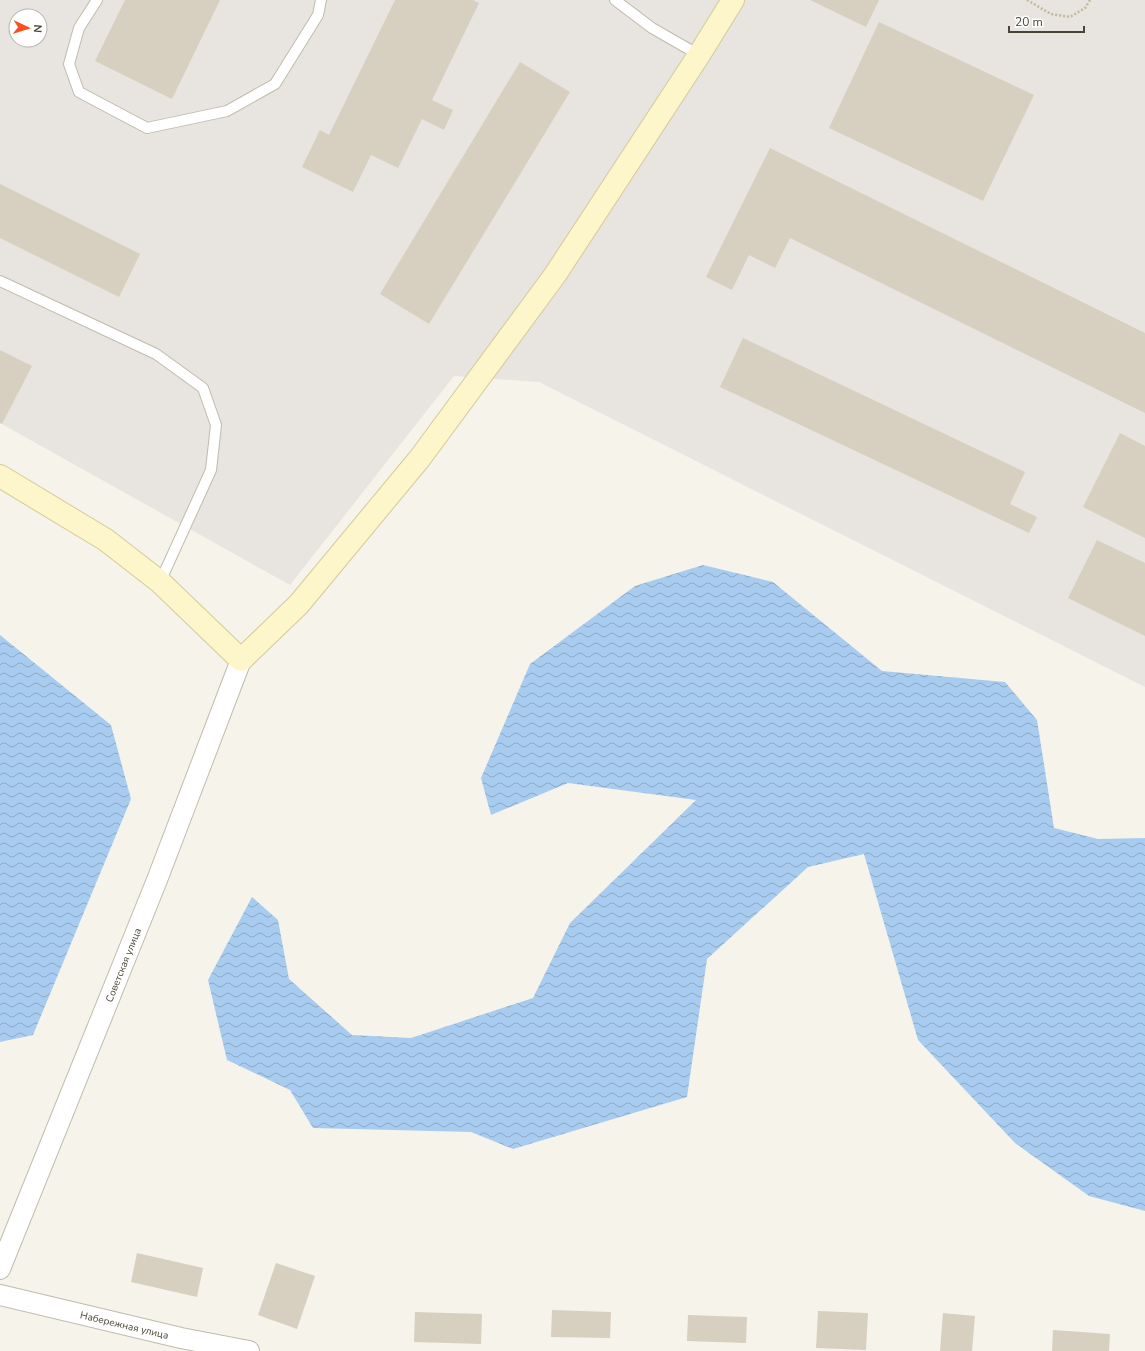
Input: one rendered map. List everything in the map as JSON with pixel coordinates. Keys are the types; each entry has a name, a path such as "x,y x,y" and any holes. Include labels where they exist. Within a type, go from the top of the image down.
{"street":[{"path":"0,476 106,540 160,582 241,660 299,604 420,458 555,275 699,55 733,0"},
{"name":"Советская улица","path":"0,1269 156,880 241,660"},
{"name":"Набережная улица","path":"0,1295 181,1338 249,1351"}],"lane":[{"path":"97,0 79,28 69,64 79,92 147,128 227,111 275,84 318,15 321,0"},
{"path":"615,0 652,28 699,55"},
{"path":"0,281 156,354 203,388 216,425 211,470 160,582"}],"path":[{"path":"1027,0 1051,14 1070,17 1085,8 1090,0"}],"shaded area":[{"path":"0,0 1145,0 1145,687 539,382 454,376 290,585 0,423"}],"water":[{"path":"703,565 773,582 882,671 1005,682 1037,720 1054,828 1098,839 1145,838 1145,1211 1089,1196 1015,1143 918,1040 864,854 808,867 707,959 687,1097 513,1149 471,1132 313,1128 290,1090 227,1060 208,980 252,897 278,920 289,979 352,1035 411,1038 533,998 570,923 696,800 568,783 491,815 481,778 530,664 635,586"},
{"path":"0,635 111,725 131,799 33,1035 0,1042"}],"building":[{"path":"125,0 220,0 172,99 95,61"},
{"path":"395,0 473,0 479,3 432,100 453,110 444,130 422,119 398,168 371,155 353,192 302,167 320,130 329,135"},
{"path":"810,0 879,0 866,27"},
{"path":"879,22 1034,95 983,201 829,128"},
{"path":"520,62 570,92 429,324 380,294"},
{"path":"770,148 1145,333 1145,413 790,238 775,268 749,255 732,290 706,277"},
{"path":"0,184 140,254 119,297 0,238"},
{"path":"743,338 1025,472 1010,504 1037,517 1029,533 720,387"},
{"path":"0,350 32,366 2,424 0,423"},
{"path":"1120,433 1145,446 1145,538 1083,507"},
{"path":"1097,540 1145,563 1145,636 1068,598"},
{"path":"137,1253 203,1268 197,1297 131,1282"},
{"path":"276,1263 315,1276 297,1329 258,1315"},
{"path":"552,1310 611,1312 610,1338 551,1337"},
{"path":"818,1311 868,1313 866,1350 816,1348"},
{"path":"415,1312 482,1314 481,1344 414,1342"},
{"path":"943,1313 975,1316 972,1351 940,1351"},
{"path":"688,1315 747,1317 746,1343 687,1341"},
{"path":"1053,1330 1110,1334 1109,1351 1052,1351"}]}
